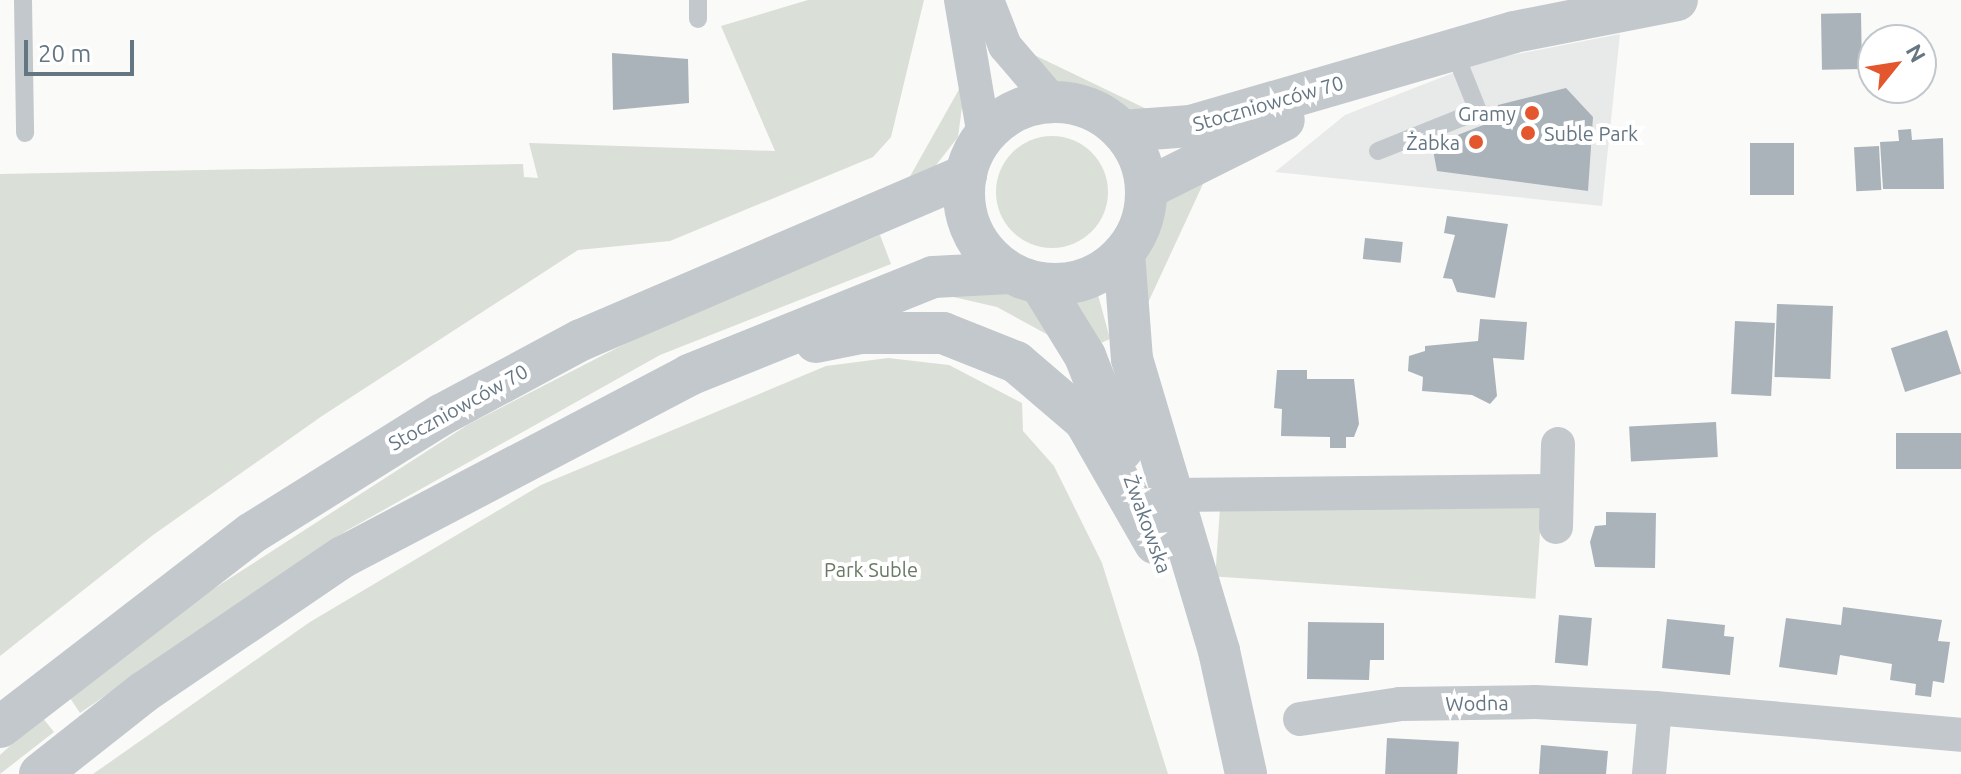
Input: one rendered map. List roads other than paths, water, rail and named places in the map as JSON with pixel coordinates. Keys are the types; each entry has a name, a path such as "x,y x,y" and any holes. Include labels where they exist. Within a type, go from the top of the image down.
{"street":[{"path":"961,0 984,136"},
{"path":"987,0 1005,46 1053,102"},
{"name":"Stoczniowców 70","path":"1122,131 1191,126 1579,16 1677,0"},
{"name":"Stoczniowców 70","path":"1146,189 1413,63"},
{"path":"40,774 144,692 343,557 725,360 933,277 1086,279 1124,253 1141,223 1146,189 1143,168 1122,131 1078,105 1053,102 1015,112 984,136 966,175 964,203 972,231 988,255 1025,278"},
{"name":"Stoczniowców 70","path":"0,727 252,533 441,415 581,340 966,175"},
{"name":"Żwakowska","path":"1124,253 1132,359 1219,651 1246,774"},
{"name":"Żwakowska","path":"1025,278 1096,378 1235,774"},
{"path":"725,360 861,333 943,333 980,344 1044,381 1085,421 1155,543"},
{"path":"1556,527 1558,444"},
{"name":"Żwakowska","path":"1171,495 1556,491"},
{"name":"Wodna","path":"1300,719 1400,704 1535,702 1655,708 1961,735"},
{"path":"1649,774 1655,708"}],"lane":[{"path":"23,0 25,133"},
{"path":"698,0 698,19"},
{"path":"1378,151 1478,111 1454,51"}],"place":[{"name":"Gramy","path":"1532,113"},
{"name":"Suble Park","path":"1528,133"},
{"name":"Żabka","path":"1476,142"}],"park label":[{"name":"Park Suble","path":"871,569"}]}
